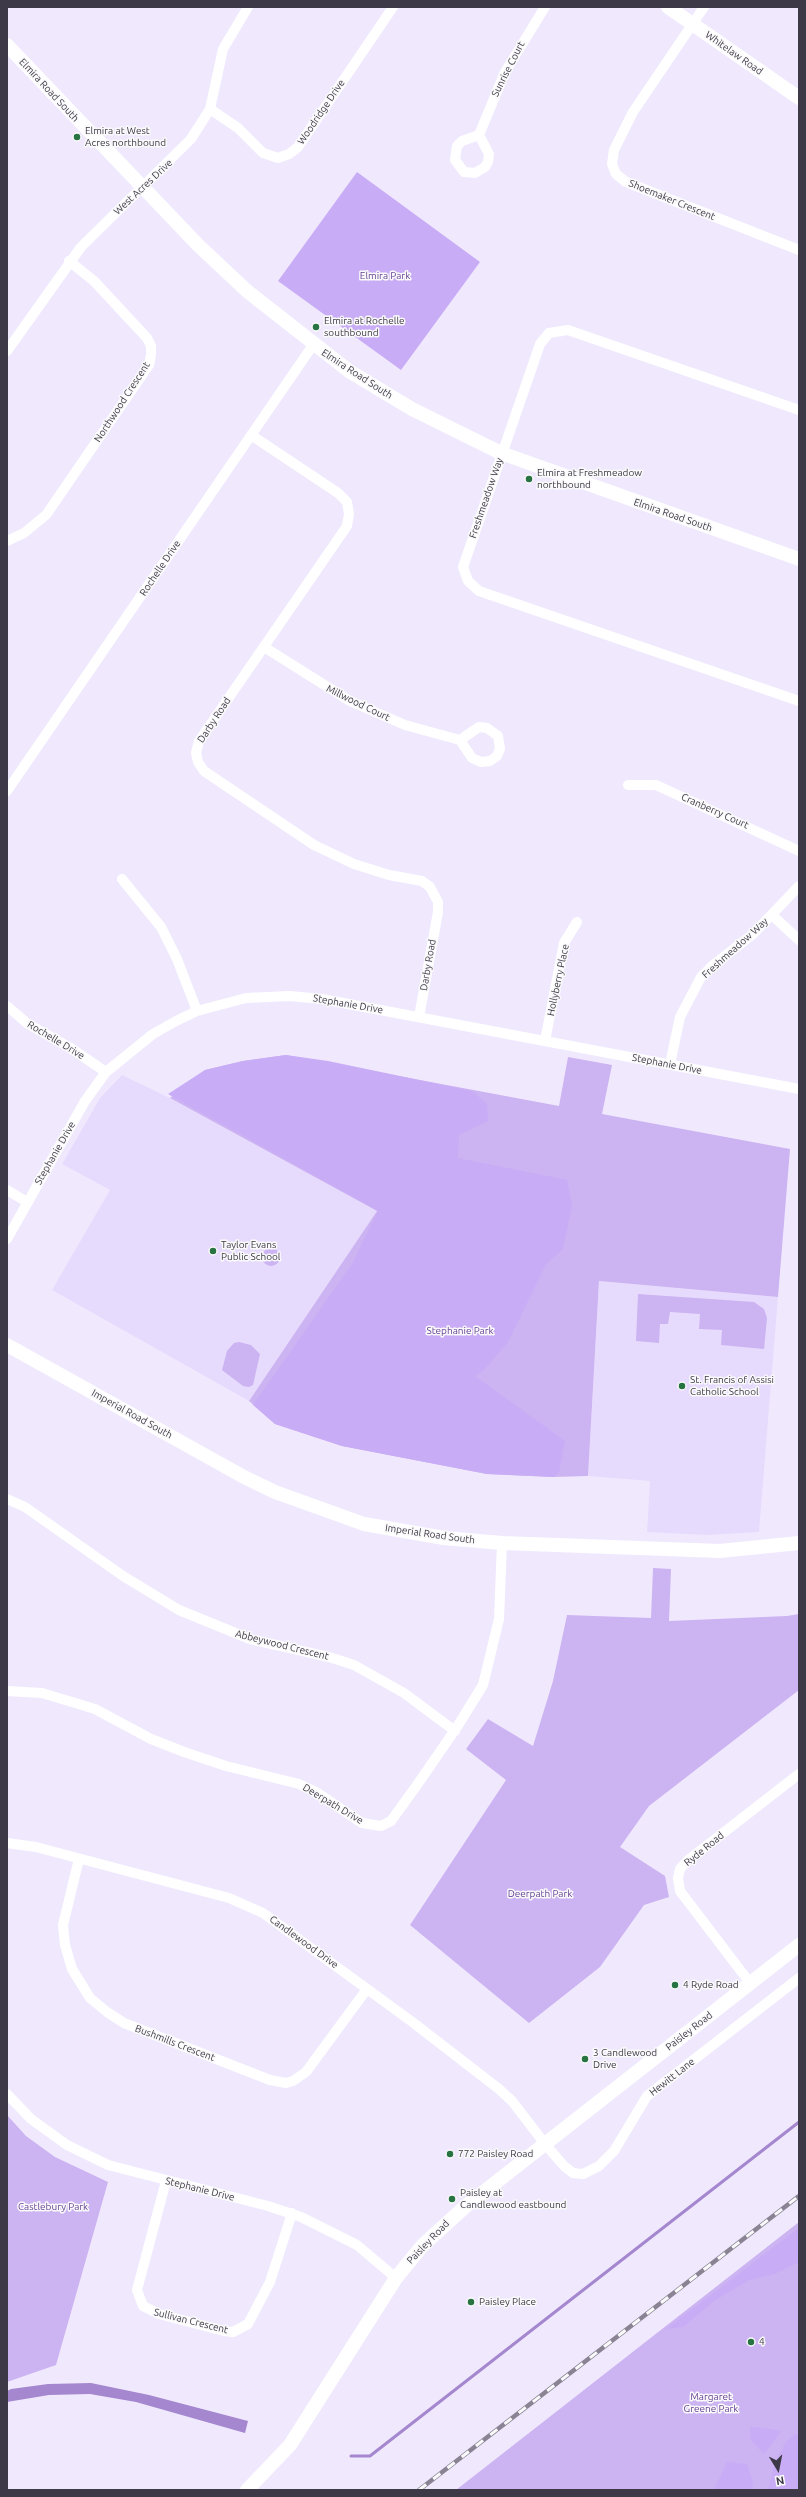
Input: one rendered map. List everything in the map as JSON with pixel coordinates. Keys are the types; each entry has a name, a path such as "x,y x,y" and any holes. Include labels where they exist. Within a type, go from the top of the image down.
{"street":[{"name":"West Acres Drive","path":"7,351 69,261 81,247 192,139 210,109 223,49 248,7"},
{"name":"Woodridge Drive","path":"210,109 238,128 263,154 278,158 289,154 298,147 393,7"},
{"name":"Sunrise Court","path":"479,135 505,72 545,7"},
{"name":"Whitelaw Road","path":"668,7 799,98"},
{"name":"Shoemaker Crescent","path":"704,7 633,112 614,150 612,164 616,174 626,182 799,250"},
{"name":"Elmira Road South","path":"7,45 142,188 246,291 349,371 412,409 501,453 799,559"},
{"name":"Northwood Crescent","path":"7,541 24,533 46,515 149,365 151,346 147,338 94,281 69,261"},
{"name":"Freshmeadow Way","path":"799,410 568,330 556,330 549,333 540,344 464,560 465,575 472,588 799,701"},
{"name":"Rochelle Drive","path":"7,791 313,344"},
{"name":"Darby Road","path":"251,435 338,493 347,502 349,514 347,526 199,741 196,753 198,762 204,771 314,845 354,864 389,875 422,882 430,887 438,902 438,912 419,1017"},
{"name":"Millwood Court","path":"264,647 350,701 405,724 460,740"},
{"name":"Cranberry Court","path":"628,785 656,785 799,851"},
{"path":"122,879 161,927 177,959 196,1011"},
{"name":"Freshmeadow Way","path":"670,1064 680,1017 701,977 772,915 799,886"},
{"path":"772,915 799,940"},
{"name":"Hollyberry Place","path":"545,1041 564,943 577,922"},
{"name":"Stephanie Drive","path":"7,1239 84,1101 106,1072 153,1034 196,1011 246,998 289,996 322,999 799,1089"},
{"name":"Rochelle Drive","path":"7,1006 28,1024 69,1047 106,1072"},
{"path":"7,1190 27,1202"},
{"name":"Imperial Road South","path":"7,1345 244,1477 275,1492 349,1519 402,1532 502,1543 720,1551 799,1543"},
{"name":"Abbeywood Crescent","path":"7,1499 25,1507 123,1576 178,1610 250,1639 329,1657 354,1665 404,1693 455,1731"},
{"name":"Deerpath Drive","path":"7,1691 42,1693 95,1709 151,1739 184,1752 226,1766 299,1784 316,1792 362,1823 372,1826 381,1826 391,1821 455,1731 483,1685 499,1619 502,1543"},
{"name":"Ryde Road","path":"750,1983 680,1891 678,1878 680,1869 687,1861 799,1774"},
{"name":"Candlewood Drive","path":"7,1843 36,1847 246,1905 285,1928 503,2093 512,2101 545,2144"},
{"name":"Bushmills Crescent","path":"80,1859 63,1925 65,1945 72,1969 90,1998 124,2023 270,2080 286,2082 293,2081 306,2072 367,1989"},
{"name":"Paisley Road","path":"247,2490 290,2445 396,2278 423,2245 446,2222 799,1945"},
{"name":"Hewitt Lane","path":"545,2144 564,2166 573,2173 583,2174 599,2166 614,2151 647,2096 799,1978"},
{"name":"Stephanie Drive","path":"7,2094 31,2119 66,2145 108,2165 292,2213 333,2231 357,2245 396,2278"},
{"name":"Sullivan Crescent","path":"166,2181 138,2290 144,2306 159,2314 224,2331 233,2332 248,2324 270,2282 292,2213"}],"shaded area":[{"name":"Taylor Evans Public School","path":"122,1075 170,1098 377,1211 249,1401 52,1290 110,1190 62,1164 100,1098"},
{"name":"St. Francis of Assisi Catholic School","path":"599,1281 778,1297 759,1532 707,1535 647,1532 650,1481 588,1476"},
{"path":"91,2383 149,2395 248,2421 245,2433 136,2402 90,2394 49,2395 7,2402 7,2391 11,2389 48,2384"}],"green space":[{"name":"Elmira Park","path":"357,172 480,262 401,370 278,281"},
{"name":"Stephanie Park","path":"286,1055 559,1106 568,1057 612,1065 602,1114 790,1149 778,1297 599,1281 588,1476 554,1477 487,1474 342,1446 275,1424 249,1401 377,1211 170,1098 205,1070 243,1061"},
{"path":"286,1055 328,1061 472,1091 487,1104 488,1121 459,1135 458,1158 567,1180 572,1205 563,1249 546,1264 508,1342 483,1371 475,1376 565,1441 559,1472 554,1477 487,1474 342,1446 275,1424 253,1405 352,1264 378,1211 168,1094 205,1070 243,1061"},
{"path":"271,1248 277,1251 280,1257 277,1263 271,1266 265,1263 262,1257 265,1251"},
{"path":"638,1294 754,1302 764,1309 767,1318 764,1349 721,1345 722,1330 699,1329 700,1314 670,1312 668,1324 660,1324 659,1343 636,1341"},
{"path":"239,1342 251,1345 260,1354 253,1385 249,1387 243,1386 222,1370 227,1351 234,1343"},
{"name":"Deerpath Park","path":"653,1568 671,1569 669,1621 787,1616 799,1614 799,1690 649,1806 620,1847 665,1876 669,1897 644,1905 600,1967 529,2023 410,1925 506,1780 466,1749 488,1719 533,1746 553,1681 567,1615 651,1618"},
{"name":"Castlebury Park","path":"7,2115 26,2136 55,2157 108,2182 56,2365 7,2382"},
{"name":"Margaret Greene Park","path":"799,2222 799,2490 456,2490"},
{"path":"799,2228 799,2262 775,2274 749,2280 714,2301 683,2327 666,2329"},
{"path":"750,2427 781,2431 764,2454 751,2440"},
{"path":"795,2434 799,2436 799,2490 768,2490 775,2462 786,2442"},
{"path":"727,2462 747,2464 753,2482 752,2490 714,2490"}],"waterway":[{"path":"351,2456 370,2456 799,2122"}],"railway":[{"path":"419,2490 799,2196"}],"place":[{"name":"Elmira at West Acres northbound","path":"77,137"},
{"name":"Elmira at Rochelle southbound","path":"316,327"},
{"name":"Elmira at Freshmeadow northbound","path":"529,479"},
{"name":"Taylor Evans Public School","path":"213,1251"},
{"name":"St. Francis of Assisi Catholic School","path":"682,1386"},
{"name":"4 Ryde Road","path":"675,1985"},
{"name":"3 Candlewood Drive","path":"585,2059"},
{"name":"772 Paisley Road","path":"450,2154"},
{"name":"Paisley at Candlewood eastbound","path":"452,2199"},
{"name":"Paisley Place","path":"471,2302"},
{"name":"4","path":"751,2342"}]}
